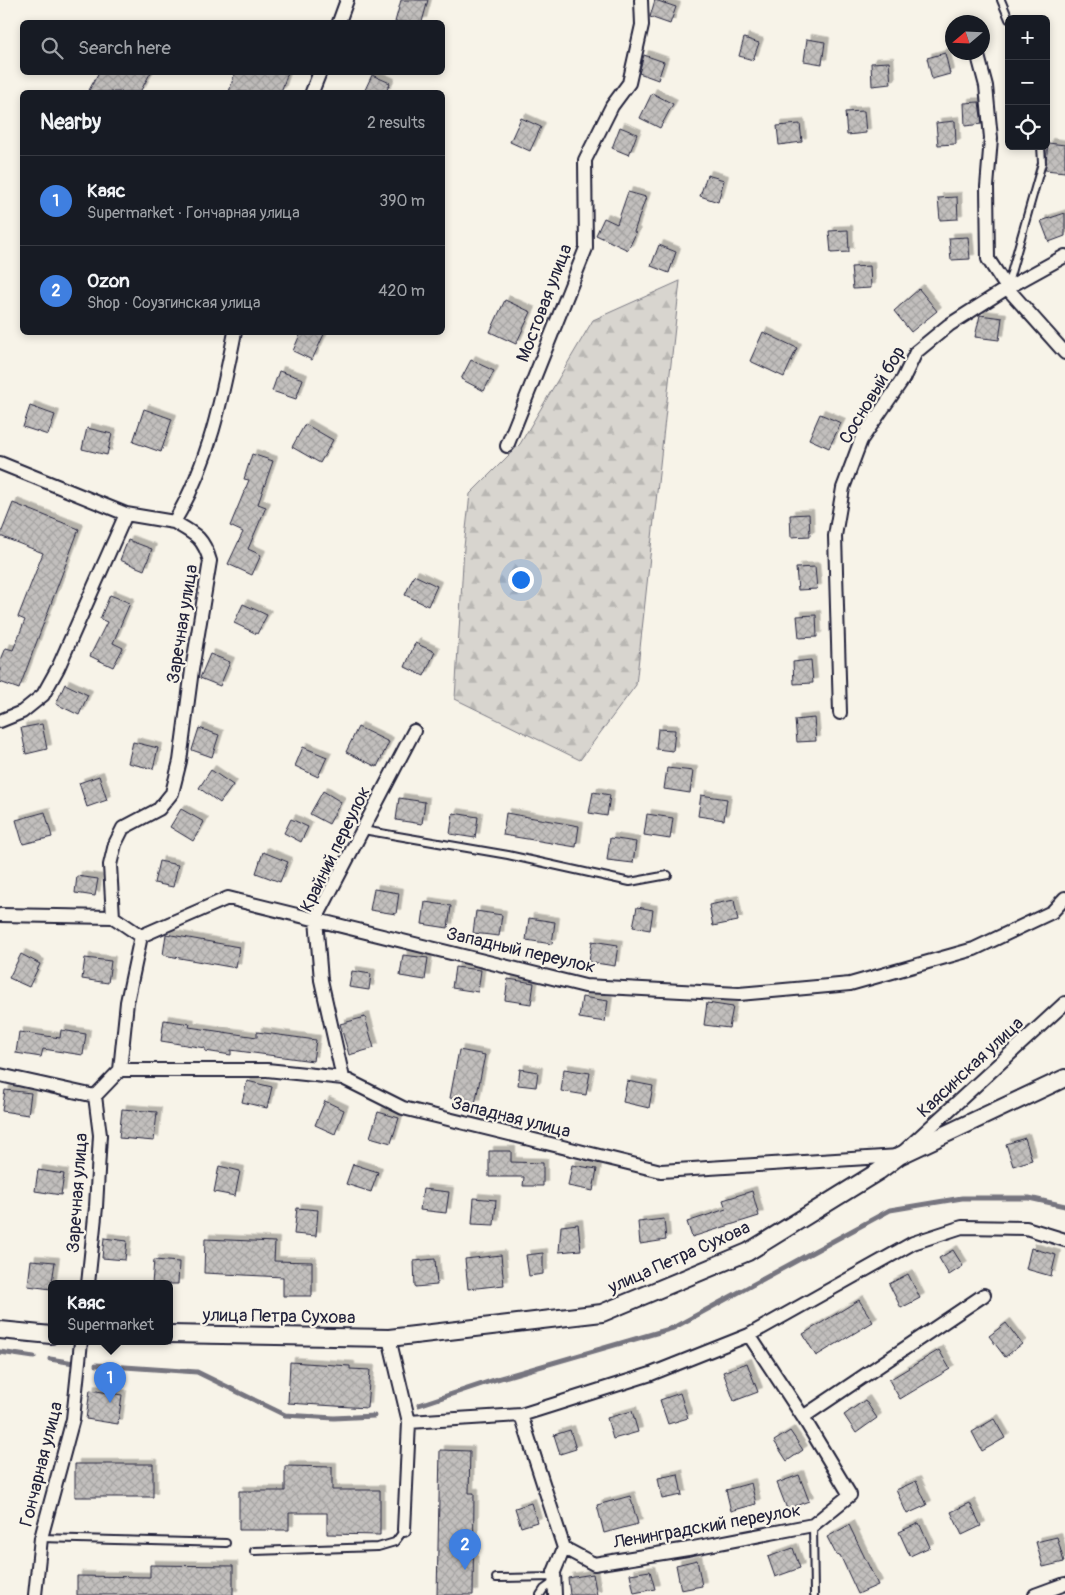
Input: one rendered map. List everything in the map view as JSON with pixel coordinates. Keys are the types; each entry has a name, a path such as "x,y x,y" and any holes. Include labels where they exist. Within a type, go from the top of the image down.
{"street":[{"path":"340,20 347,0"},
{"name":"Мостовая улица","path":"507,446 586,248 586,160 612,106 630,83 642,25 641,0"},
{"path":"979,60 986,86 992,138 987,187 988,258 1007,288 1065,353"},
{"path":"313,90 319,75"},
{"name":"Сосновый бор","path":"840,712 835,536 843,488 861,440 903,379 916,352 949,325 1007,288 1065,256"},
{"path":"174,522 197,479 220,404 234,335"},
{"name":"Заречная улица","path":"0,463 126,514 174,522 199,536 210,561 192,670 180,761 172,793 159,810 123,828 115,844 110,865 113,917"},
{"path":"0,721 22,712 43,694 58,668 126,514"},
{"name":"Крайний переулок","path":"343,1078 321,980 316,918 414,730"},
{"name":"Западный переулок","path":"141,936 228,898 316,918 585,986 739,994 850,984 974,949 1052,912 1065,898"},
{"path":"0,915 113,917 141,936 127,1002 120,1070 95,1096 0,1075"},
{"name":"Каясинская улица","path":"899,1156 1065,1003"},
{"name":"Западная улица","path":"120,1070 267,1070 343,1078 403,1108 661,1171 899,1156"},
{"name":"улица Петра Сухова","path":"173,1334 389,1338 602,1313 748,1252 879,1171 899,1156 1065,1078"},
{"name":"Заречная улица","path":"88,1280 96,1207 100,1135 95,1096"},
{"path":"409,1422 520,1415 651,1374 749,1335 913,1243 962,1227 1026,1228 1065,1240"},
{"path":"803,1417 984,1295"},
{"path":"0,1330 48,1335"},
{"name":"Ленинградский переулок","path":"564,1548 594,1564 688,1549 813,1524 850,1495 803,1417 749,1335"},
{"path":"389,1338 409,1422 404,1530"},
{"name":"Гончарная улица","path":"35,1595 41,1538 73,1418 81,1345"},
{"path":"520,1415 564,1548 554,1572 555,1585"},
{"path":"1035,1595 1065,1584"}],"lane":[{"path":"1001,0 1007,15"},
{"path":"1007,288 1042,163 1041,150"},
{"path":"363,830 508,855 630,882 668,876"},
{"path":"813,1524 814,1595"},
{"path":"254,1551 378,1547 395,1542 404,1530"},
{"path":"41,1538 226,1543"},
{"path":"496,1578 555,1585"},
{"path":"540,1595 544,1589 555,1585"}],"green space":[{"path":"680,281 636,685 580,760 455,699 464,547 470,494 520,444 593,320"}],"building":[{"path":"401,0 428,0 423,20 396,20"},
{"path":"655,0 676,7 670,24 650,17"},
{"path":"744,38 759,43 753,60 739,56"},
{"path":"807,39 825,42 822,64 804,61"},
{"path":"945,53 945,60 947,60 950,74 932,79 927,58"},
{"path":"644,55 664,62 658,80 639,73"},
{"path":"889,62 891,84 872,86 871,63"},
{"path":"97,75 149,75 141,90 89,90"},
{"path":"234,75 287,75 282,90 230,90"},
{"path":"372,75 390,83 387,90 365,90"},
{"path":"652,93 673,104 660,128 640,118"},
{"path":"979,102 982,124 965,126 964,103"},
{"path":"864,111 866,133 847,135 845,112"},
{"path":"521,118 541,127 530,151 510,142"},
{"path":"955,121 956,144 938,145 936,123"},
{"path":"800,124 802,142 779,145 777,126"},
{"path":"620,127 637,134 629,155 612,148"},
{"path":"1050,143 1065,145 1065,172 1045,170"},
{"path":"707,175 724,180 718,202 700,196"},
{"path":"628,192 646,197 634,232 636,233 628,250 596,235 604,218 617,224"},
{"path":"957,197 958,219 940,220 938,198"},
{"path":"1065,213 1065,236 1049,242 1041,221"},
{"path":"848,230 849,252 831,253 829,231"},
{"path":"968,237 970,259 951,260 949,238"},
{"path":"659,245 676,252 669,273 651,266"},
{"path":"870,266 871,288 853,289 851,267"},
{"path":"919,289 937,311 911,332 894,311"},
{"path":"505,300 531,312 516,344 490,332"},
{"path":"980,315 1002,318 999,340 975,337"},
{"path":"763,332 797,348 784,377 750,361"},
{"path":"300,335 324,335 312,360 293,351"},
{"path":"471,360 494,371 484,391 461,379"},
{"path":"279,371 303,379 296,399 272,391"},
{"path":"30,406 55,415 48,435 23,427"},
{"path":"144,409 172,419 161,452 133,442"},
{"path":"820,414 841,423 829,448 809,439"},
{"path":"305,424 333,440 320,463 292,447"},
{"path":"87,428 112,434 107,455 82,449"},
{"path":"252,454 273,461 258,504 266,507 248,549 261,555 252,575 228,564 243,532 230,526 249,480 244,479"},
{"path":"13,503 79,529 19,689 0,682 0,662 6,648 13,650 25,620 18,617 43,553 0,536"},
{"path":"809,514 810,536 791,537 790,515"},
{"path":"128,540 152,549 144,570 120,560"},
{"path":"815,567 817,589 798,590 796,568"},
{"path":"414,575 437,586 428,606 405,595"},
{"path":"110,595 130,603 113,643 123,648 113,667 90,656 107,622 100,619"},
{"path":"243,604 267,615 257,634 234,623"},
{"path":"816,615 817,637 799,638 797,616"},
{"path":"415,643 435,652 424,676 405,667"},
{"path":"210,654 230,662 220,686 200,678"},
{"path":"811,660 813,683 794,684 793,662"},
{"path":"65,684 88,695 79,715 56,704"},
{"path":"814,718 816,741 797,742 795,720"},
{"path":"42,724 47,749 26,754 21,728"},
{"path":"358,727 389,742 377,767 346,752"},
{"path":"199,728 219,735 212,757 192,750"},
{"path":"658,729 675,730 673,751 656,749"},
{"path":"133,742 158,748 153,769 128,763"},
{"path":"303,747 327,757 318,777 295,766"},
{"path":"667,768 693,771 690,793 664,789"},
{"path":"211,770 233,785 220,803 199,788"},
{"path":"99,776 107,800 87,807 79,783"},
{"path":"323,791 341,802 329,824 310,814"},
{"path":"593,792 610,795 607,816 589,813"},
{"path":"701,795 727,799 724,820 698,816"},
{"path":"399,798 425,802 422,824 396,820"},
{"path":"181,809 204,822 193,841 170,827"},
{"path":"45,812 52,837 23,844 16,820"},
{"path":"453,813 478,817 475,838 450,834"},
{"path":"506,813 579,826 576,847 503,835"},
{"path":"647,814 673,818 670,839 644,835"},
{"path":"291,819 308,827 301,842 284,833"},
{"path":"610,838 636,842 633,863 607,860"},
{"path":"263,852 288,862 280,882 256,873"},
{"path":"159,861 178,865 173,887 154,883"},
{"path":"77,876 98,879 95,896 75,893"},
{"path":"374,889 399,893 396,914 370,910"},
{"path":"734,900 738,921 713,926 709,905"},
{"path":"425,902 451,906 448,928 422,924"},
{"path":"637,907 653,910 650,930 633,927"},
{"path":"476,911 502,915 499,936 473,933"},
{"path":"529,918 555,922 552,944 526,940"},
{"path":"166,934 239,947 236,968 163,955"},
{"path":"592,941 618,945 615,966 589,962"},
{"path":"21,954 40,964 29,987 9,978"},
{"path":"403,955 428,958 425,980 400,976"},
{"path":"85,958 111,961 108,983 82,979"},
{"path":"455,967 481,970 478,992 452,988"},
{"path":"352,971 371,974 369,990 349,987"},
{"path":"508,979 534,983 531,1004 505,1000"},
{"path":"582,997 608,1001 605,1022 579,1018"},
{"path":"707,1003 733,1007 729,1028 704,1025"},
{"path":"365,1017 374,1048 349,1055 340,1024"},
{"path":"164,1020 190,1024 189,1027 257,1037 257,1032 316,1040 313,1061 231,1050 231,1055 205,1051 205,1048 161,1041"},
{"path":"61,1030 86,1034 83,1055 43,1049 41,1057 16,1053 19,1032 60,1038"},
{"path":"459,1050 485,1055 475,1104 450,1098"},
{"path":"520,1069 538,1072 536,1087 518,1085"},
{"path":"564,1069 590,1073 586,1095 561,1091"},
{"path":"247,1081 272,1087 267,1108 242,1102"},
{"path":"627,1081 653,1086 649,1108 623,1102"},
{"path":"5,1090 31,1093 28,1115 2,1111"},
{"path":"325,1101 344,1110 335,1134 315,1125"},
{"path":"122,1109 157,1112 154,1141 119,1138"},
{"path":"378,1112 399,1118 391,1143 370,1137"},
{"path":"1025,1138 1032,1160 1013,1166 1006,1144"},
{"path":"489,1151 511,1151 511,1162 543,1163 543,1186 523,1186 524,1177 489,1177"},
{"path":"353,1164 378,1172 371,1192 346,1184"},
{"path":"572,1165 597,1169 593,1191 568,1186"},
{"path":"219,1166 240,1171 235,1196 214,1192"},
{"path":"38,1170 64,1174 61,1195 35,1191"},
{"path":"423,1189 449,1192 446,1213 420,1210"},
{"path":"752,1191 759,1216 692,1237 687,1222 726,1209 723,1200"},
{"path":"474,1198 496,1200 494,1225 472,1224"},
{"path":"297,1208 318,1210 316,1236 294,1234"},
{"path":"664,1219 666,1240 640,1244 638,1222"},
{"path":"578,1224 581,1250 559,1252 561,1226"},
{"path":"104,1238 127,1241 125,1260 102,1258"},
{"path":"205,1239 275,1242 274,1261 312,1262 312,1296 283,1296 283,1277 204,1273"},
{"path":"1031,1248 1056,1255 1051,1276 1026,1269"},
{"path":"953,1250 963,1266 949,1275 939,1258"},
{"path":"543,1253 543,1274 529,1276 526,1255"},
{"path":"501,1255 504,1285 468,1289 465,1259"},
{"path":"435,1259 437,1285 415,1287 414,1261"},
{"path":"31,1260 55,1262 52,1280 48,1280 48,1289 28,1286"},
{"path":"154,1260 179,1262 178,1284 173,1284 173,1280 152,1280"},
{"path":"908,1274 920,1298 901,1308 889,1284"},
{"path":"859,1300 873,1322 816,1356 803,1334"},
{"path":"1006,1323 1022,1344 1005,1357 989,1336"},
{"path":"939,1350 950,1369 900,1399 889,1380"},
{"path":"290,1362 350,1366 350,1369 370,1370 367,1408 288,1403"},
{"path":"747,1363 758,1392 734,1401 723,1372"},
{"path":"90,1390 122,1395 118,1424 86,1419"},
{"path":"680,1393 688,1418 668,1424 660,1400"},
{"path":"865,1400 877,1418 856,1433 844,1415"},
{"path":"632,1411 638,1432 613,1439 607,1418"},
{"path":"994,1419 1005,1438 982,1451 972,1432"},
{"path":"570,1430 576,1449 560,1454 554,1435"},
{"path":"790,1431 803,1450 787,1461 774,1441"},
{"path":"440,1450 470,1451 469,1493 474,1493 473,1595 437,1595"},
{"path":"75,1464 153,1464 153,1497 75,1497"},
{"path":"285,1466 332,1467 332,1490 380,1490 380,1535 327,1534 327,1513 289,1513 289,1530 239,1530 239,1491 285,1491"},
{"path":"678,1474 682,1495 662,1499 658,1478"},
{"path":"799,1475 809,1501 787,1509 777,1483"},
{"path":"916,1481 927,1505 907,1514 896,1490"},
{"path":"751,1483 756,1504 731,1511 726,1490"},
{"path":"630,1496 638,1524 604,1533 597,1505"},
{"path":"531,1503 537,1522 521,1527 515,1508"},
{"path":"970,1503 981,1526 962,1535 951,1512"},
{"path":"919,1523 930,1547 910,1556 899,1532"},
{"path":"849,1525 878,1585 858,1594 840,1555 837,1556 827,1537"},
{"path":"1057,1537 1064,1562 1043,1567 1036,1542"},
{"path":"793,1548 800,1568 775,1577 768,1557"},
{"path":"697,1560 702,1586 681,1590 676,1565"},
{"path":"150,1565 233,1566 233,1595 77,1595 77,1576 150,1577"},
{"path":"650,1571 655,1589 634,1593 630,1574"},
{"path":"593,1574 597,1595 570,1595 568,1578"}],"waterway":[{"path":"419,1405 497,1379 673,1328 890,1210 962,1198 1029,1198 1065,1206"},
{"path":"0,1352 34,1357"},
{"path":"50,1359 74,1363"},
{"path":"96,1365 197,1372 285,1415 334,1418 374,1416"}],"place":[{"name":"Каяс","path":"110,1403"},
{"name":"Ozon","path":"465,1570"}]}
